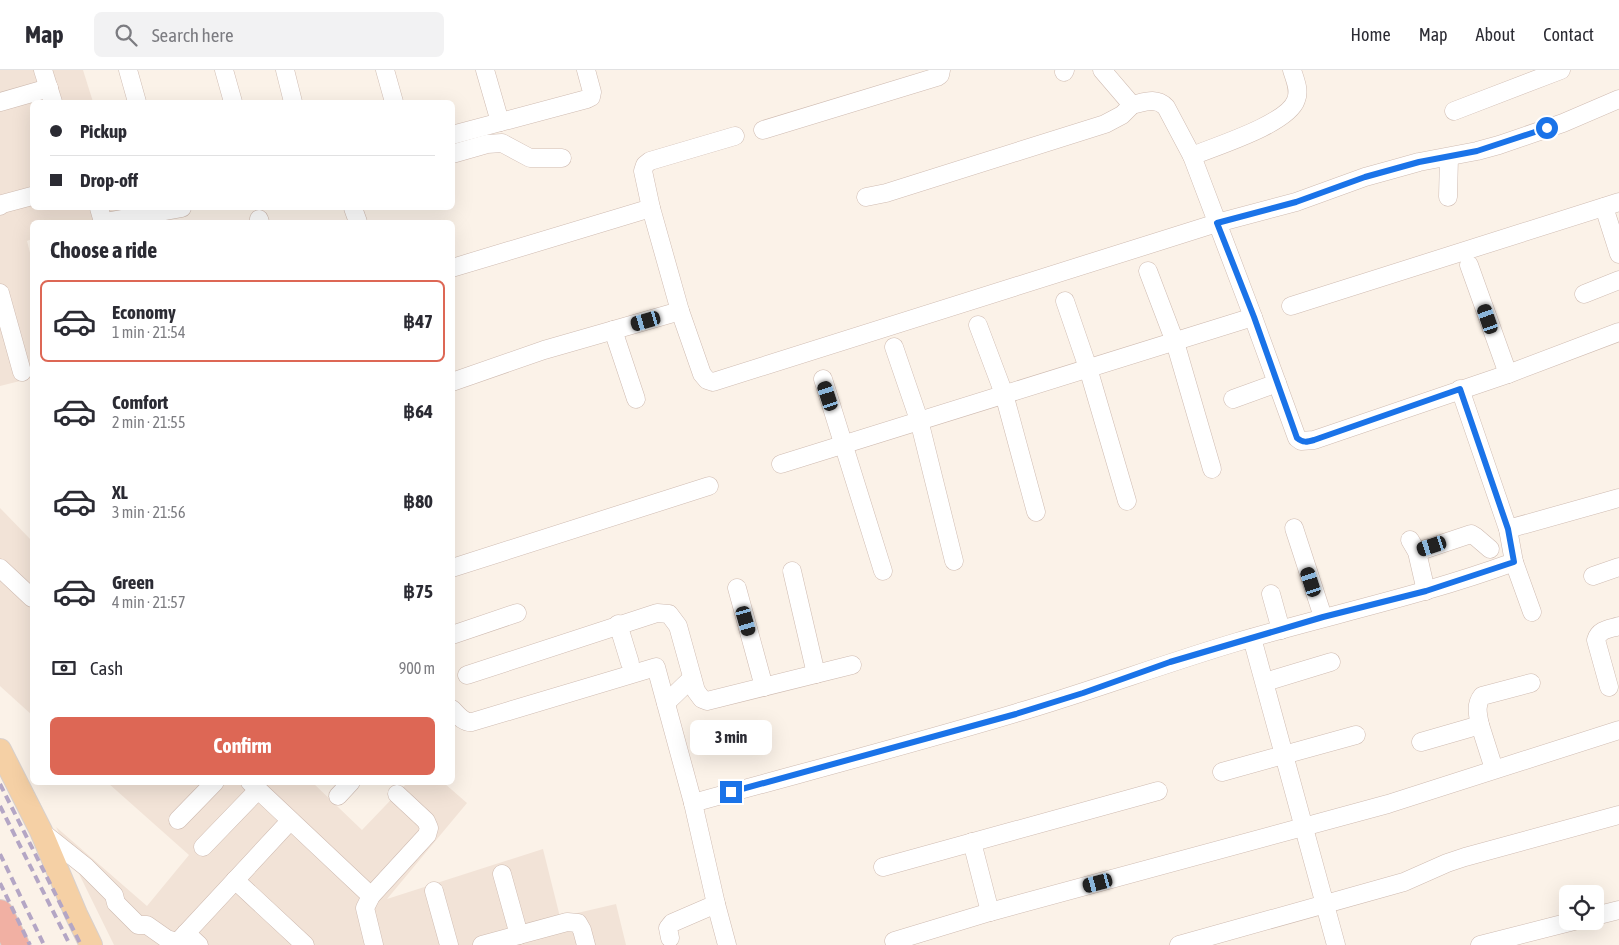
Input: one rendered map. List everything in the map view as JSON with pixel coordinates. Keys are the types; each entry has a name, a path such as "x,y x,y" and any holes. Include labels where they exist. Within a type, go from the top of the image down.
{"highway":[{"path":"0,913 16,945"}],"main road":[{"path":"0,750 41,831 91,945"}],"street":[{"path":"0,102 51,95 44,70"},
{"path":"128,70 136,100"},
{"path":"224,70 232,100"},
{"path":"285,70 292,100"},
{"path":"385,70 393,100"},
{"path":"486,70 500,122"},
{"path":"455,134 587,99 591,97 592,92 586,70"},
{"path":"763,130 937,77 940,75 941,70"},
{"path":"1102,70 1132,105"},
{"path":"1192,156 1266,126 1283,116 1294,106 1297,98 1297,88 1292,70"},
{"path":"1454,110 1561,70"},
{"path":"735,136 650,161 645,165 643,171 651,208 680,311 702,374 713,382 1217,223 1296,202 1379,173 1419,162 1499,145 1563,123 1619,99"},
{"path":"866,197 1105,124 1122,115 1132,105 1152,100 1162,103 1166,107 1192,156 1254,317 1297,438 1306,442 1508,374 1619,332"},
{"path":"455,153 487,144 502,143 530,158 562,158"},
{"path":"1448,197 1449,157"},
{"path":"1,202 30,196"},
{"path":"1291,306 1612,204 1619,254"},
{"path":"455,267 651,208"},
{"path":"108,218 159,210"},
{"path":"1469,265 1508,374"},
{"path":"1148,271 1175,342 1212,469"},
{"path":"1584,294 1619,280"},
{"path":"0,293 22,372"},
{"path":"1065,301 1088,368 1127,501"},
{"path":"455,381 544,350 680,311"},
{"path":"781,464 1254,317"},
{"path":"978,325 1004,394 1036,512"},
{"path":"613,330 636,399"},
{"path":"894,347 919,420 954,562"},
{"path":"823,379 883,571"},
{"path":"1233,399 1277,383"},
{"path":"1460,389 1508,529 1514,562 1532,612"},
{"path":"455,567 709,486"},
{"path":"1508,529 1619,498"},
{"path":"1294,528 1323,617"},
{"path":"1426,591 1413,546 1471,534 1490,549"},
{"path":"693,803 1016,714 1083,693 1170,662 1323,617 1426,591 1514,562"},
{"path":"0,568 30,589"},
{"path":"1593,576 1619,568"},
{"path":"792,571 816,674"},
{"path":"737,588 764,687"},
{"path":"1271,594 1281,630"},
{"path":"455,634 517,613"},
{"path":"467,675 618,624 657,613 669,614 678,626 696,691 702,699 707,701 852,665"},
{"path":"618,624 630,662"},
{"path":"1609,687 1596,640 1601,631 1619,626"},
{"path":"1252,638 1336,945"},
{"path":"1265,682 1331,662"},
{"path":"455,711 463,721 468,723 654,667 657,669 693,803 727,945"},
{"path":"666,704 692,678"},
{"path":"1494,769 1480,725 1477,709 1478,700 1482,696 1530,683"},
{"path":"1421,742 1480,725"},
{"path":"894,941 990,912 1388,804 1619,730"},
{"path":"1222,772 1356,735"},
{"path":"178,820 212,785"},
{"path":"338,796 348,785"},
{"path":"203,846 254,786 371,896"},
{"path":"883,866 1158,790"},
{"path":"370,943 365,908 371,896 426,835 429,828 426,821 397,794"},
{"path":"1179,945 1404,882 1465,857 1619,815"},
{"path":"179,940 290,821"},
{"path":"41,831 86,867 114,895 124,894 146,919 147,925 167,939 199,945"},
{"path":"972,842 990,912"},
{"path":"502,874 513,939"},
{"path":"236,880 305,945"},
{"path":"434,890 449,945"},
{"path":"670,938 668,928 672,923 716,904"},
{"path":"1604,914 1619,910"},
{"path":"482,945 513,939 567,922 578,923 586,945"},
{"path":"1480,945 1530,939 1559,927"}],"shaded area":[{"path":"0,70 83,70 92,100 30,100 30,210 119,210 95,220 30,220 30,240 27,241 30,252 30,378 0,386"},
{"path":"0,508 30,539 30,713 0,686"},
{"path":"110,785 315,785 362,830 405,785 446,785 467,803 387,899 543,849 560,917 616,904 626,945 114,945 56,827 147,906 189,855"}],"railway":[{"path":"0,784 81,945"},
{"path":"0,806 70,945"},
{"path":"0,854 44,945"},
{"path":"0,883 30,945"}],"route":[{"path":"731,792 1016,714 1083,693 1170,662 1323,617 1426,591 1514,562 1508,529 1460,389 1314,440 1306,442 1297,438 1254,317 1217,223 1296,202 1365,177 1419,162 1477,151 1547,128"}]}
